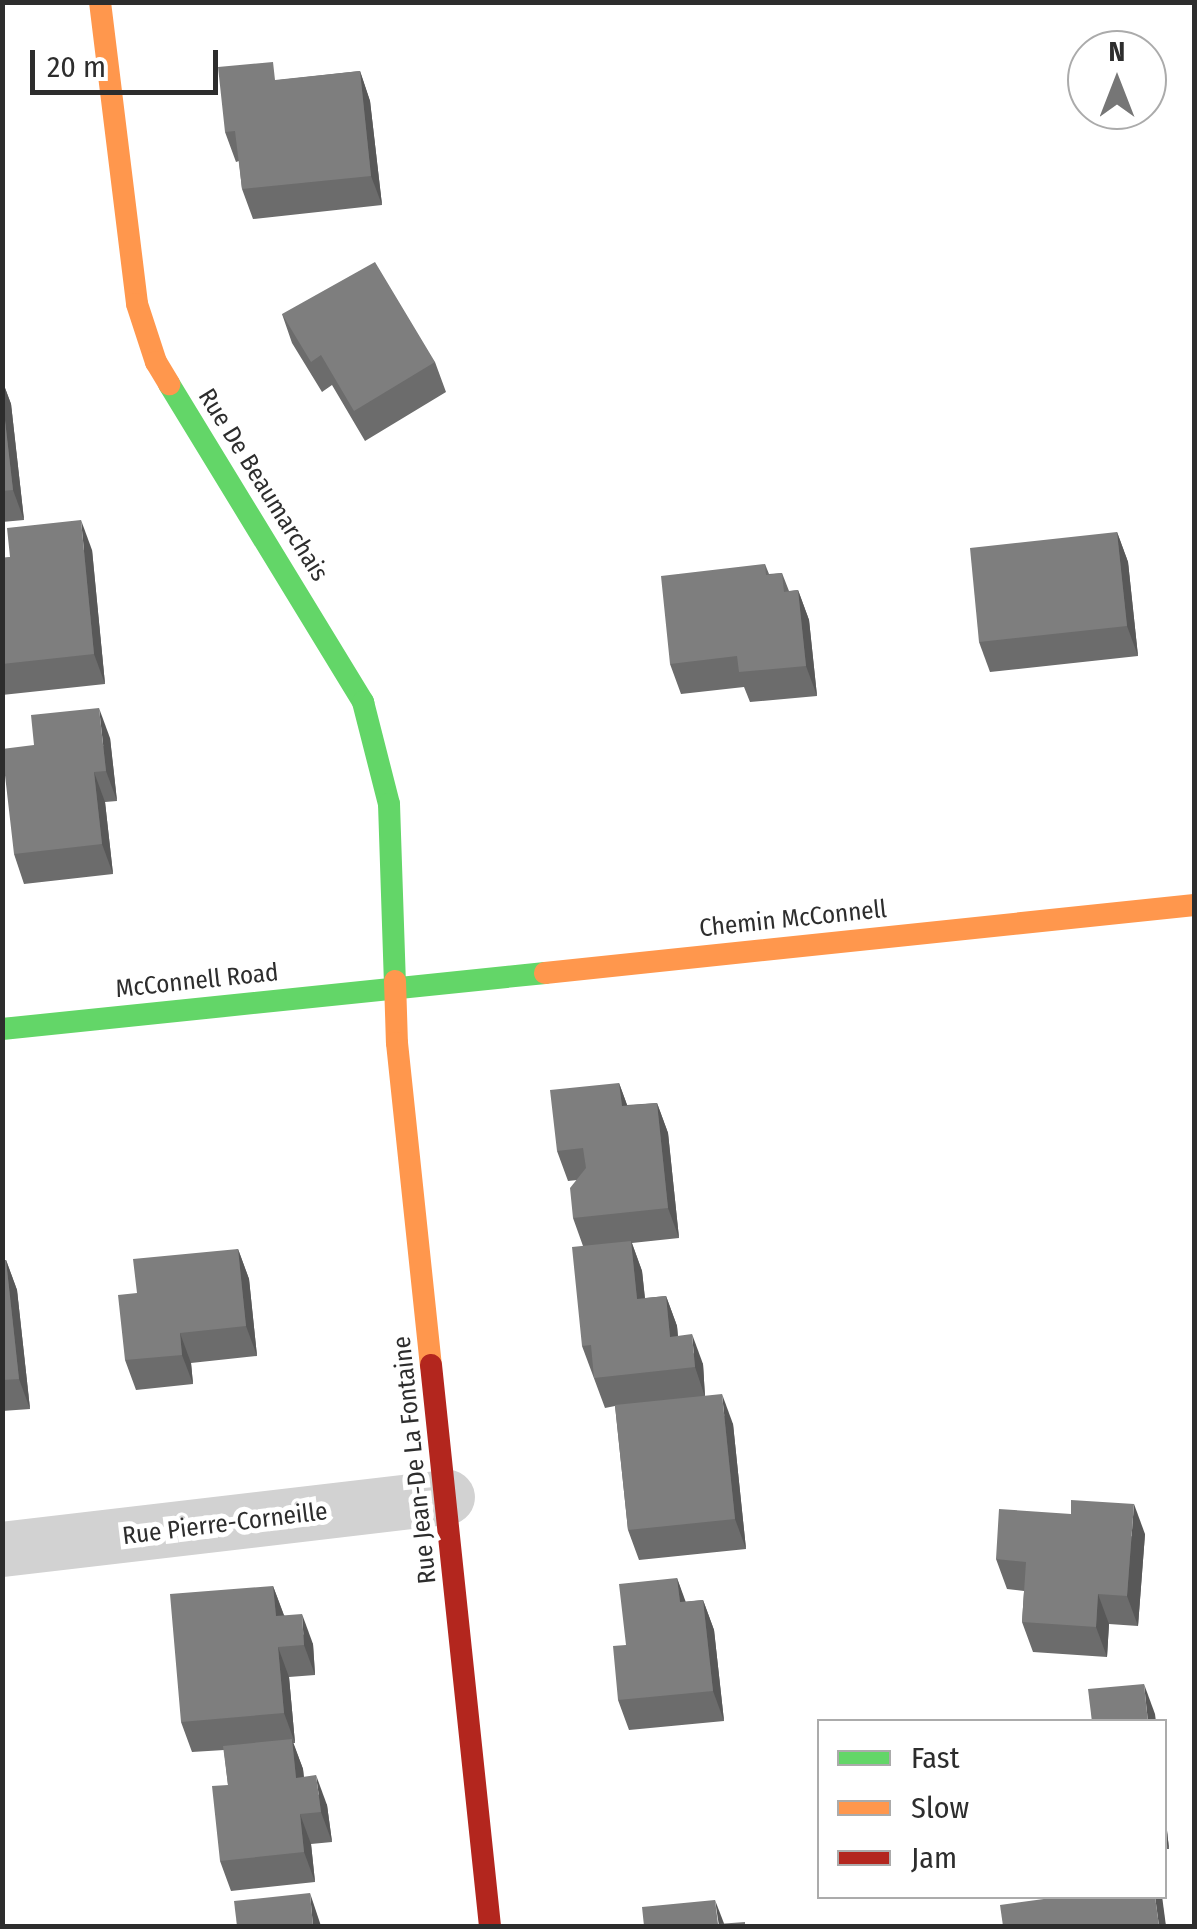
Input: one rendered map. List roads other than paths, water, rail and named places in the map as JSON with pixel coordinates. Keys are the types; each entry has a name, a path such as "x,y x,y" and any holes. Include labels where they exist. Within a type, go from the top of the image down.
{"street":[{"name":"Rue De Beaumarchais","path":"100,2 137,304 156,362 363,702 389,804 396,987"},
{"name":"Chemin McConnell","path":"396,987 1194,905"},
{"name":"McConnell Road","path":"2,1029 396,987"},
{"name":"Rue Jean-De La Fontaine","path":"396,987 397,1043 490,1926"},
{"name":"Rue Pierre-Corneille","path":"2,1550 447,1498"}]}
